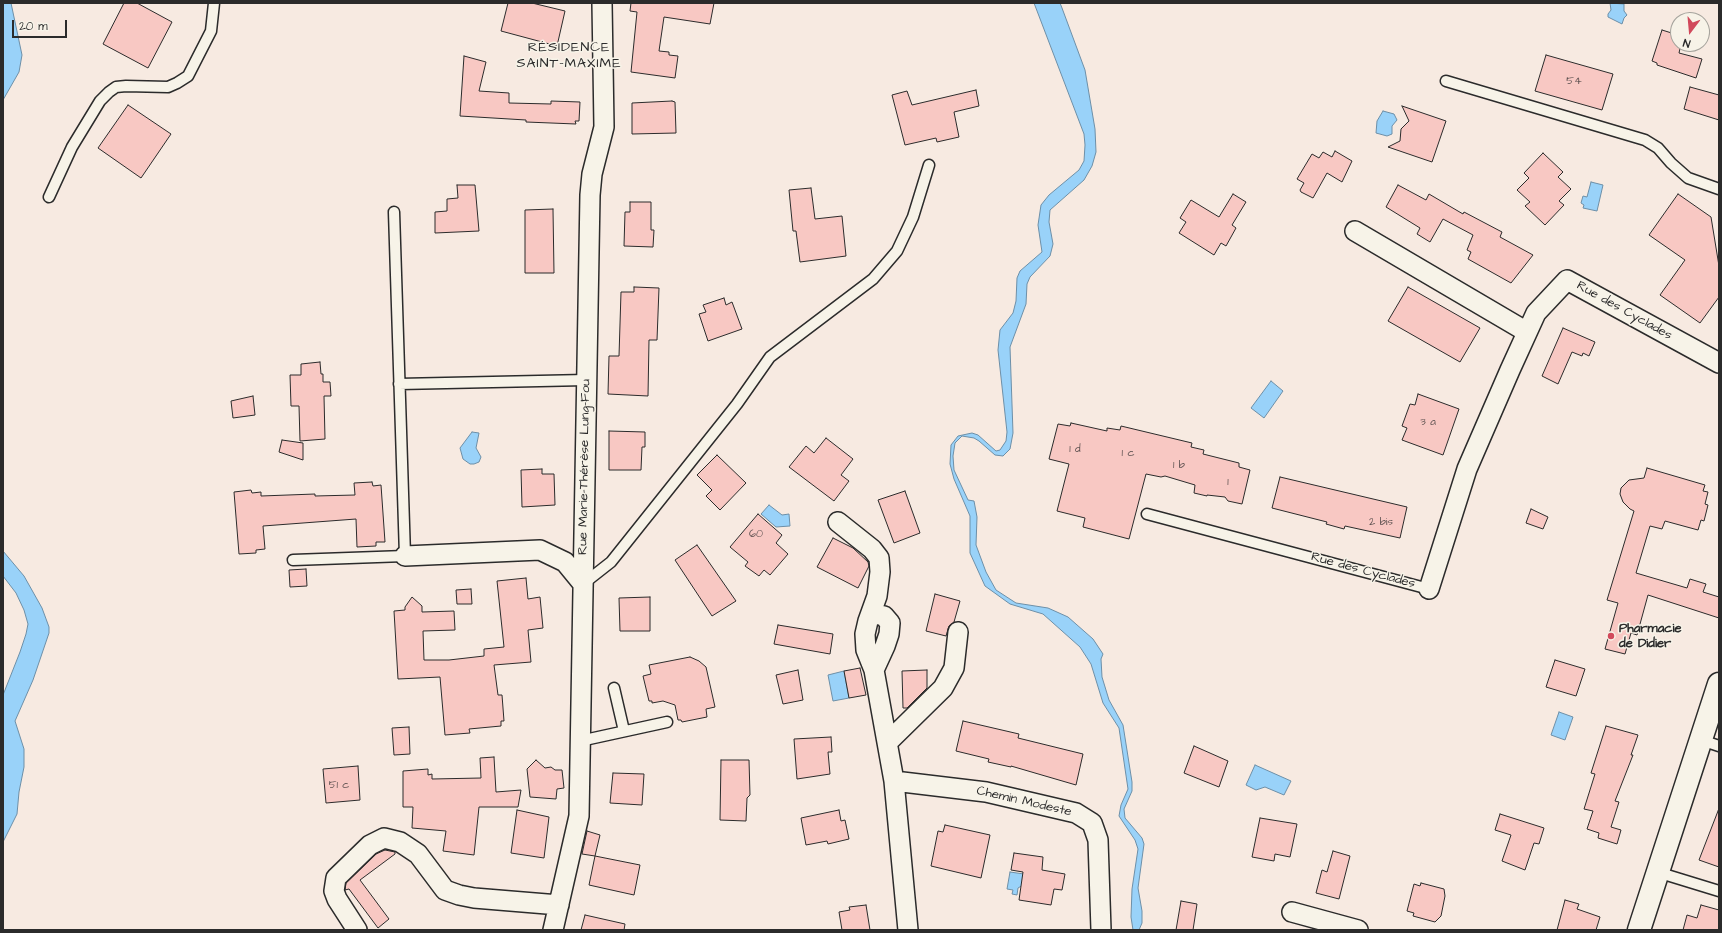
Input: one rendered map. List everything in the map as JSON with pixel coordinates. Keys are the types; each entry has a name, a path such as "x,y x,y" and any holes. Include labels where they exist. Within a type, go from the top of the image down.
{"street":[{"name":"Rue Marie-Thérèse Lung-Fou","path":"553,930 579,816 590,195 592,174 604,127 602,3"},
{"path":"1355,230 1527,332"},
{"name":"Rue des Cyclades","path":"1429,589 1467,469 1527,332 1536,313 1568,280 1719,363"},
{"path":"838,522 872,549 879,558 880,572 877,596 865,634 866,650 874,670 894,781 908,930"},
{"path":"405,556 540,550 565,562 583,584"},
{"path":"888,742 943,688 954,668 958,632"},
{"path":"1639,930 1658,872 1710,743 1719,684"},
{"name":"Chemin Modeste","path":"894,781 986,792 1076,813 1092,823 1098,840 1101,930"},
{"path":"357,930 337,899 334,885 336,878 370,845 384,838 400,842 418,854 445,890 474,898 559,905"},
{"path":"1292,912 1358,930"}],"lane":[{"path":"49,197 72,147 100,101 109,92 116,87 126,86 168,87 188,76 211,31 214,3"},
{"path":"1446,81 1645,140 1658,148 1671,163 1688,178 1719,189"},
{"path":"583,584 611,562 737,404 770,357 873,279 897,251 913,217 929,165"},
{"path":"293,560 405,556 394,212"},
{"path":"400,384 586,380"},
{"name":"Rue des Cyclades","path":"1147,514 1429,589"},
{"path":"614,688 624,731"},
{"path":"580,741 667,722"},
{"path":"1658,872 1719,891"}],"water":[{"path":"3,3 11,3 22,55 19,72 3,100"},
{"path":"1034,3 1060,3 1085,70 1095,129 1096,152 1092,166 1084,180 1050,210 1049,222 1053,244 1050,256 1030,277 1027,284 1026,304 1010,347 1013,433 1010,449 1003,456 995,455 974,438 962,436 955,443 953,456 954,470 968,500 974,501 977,517 976,545 986,572 996,590 1016,603 1048,608 1068,617 1093,639 1103,654 1101,659 1102,677 1109,700 1123,725 1132,782 1132,791 1124,809 1125,818 1142,838 1144,844 1138,888 1142,911 1142,923 1139,930 1133,930 1131,917 1132,889 1138,849 1135,840 1119,816 1121,805 1128,789 1119,728 1103,703 1091,664 1080,647 1043,614 1010,604 985,586 970,553 970,516 954,479 950,464 951,445 958,436 972,433 978,435 996,451 1000,450 1006,441 1007,432 998,350 1000,330 1013,313 1016,301 1017,278 1020,271 1042,252 1038,225 1041,205 1049,195 1079,170 1084,161 1084,134"},
{"path":"1610,3 1624,4 1624,11 1627,15 1622,24 1608,17 1611,10"},
{"path":"1383,111 1394,114 1397,120 1392,126 1392,134 1387,136 1376,133 1377,121"},
{"path":"1591,182 1603,185 1597,211 1583,208 1584,205 1581,203 1583,196 1587,197"},
{"path":"1271,381 1283,391 1264,418 1251,408"},
{"path":"472,432 479,433 476,448 481,457 479,462 470,464 463,459 460,448"},
{"path":"769,505 782,515 789,514 790,526 776,527 761,514"},
{"path":"3,551 24,576 42,608 49,627 49,633 33,680 15,721 24,749 24,767 19,792 17,814 3,842 3,695 20,652 28,624 24,610 16,593 3,576"},
{"path":"844,671 849,698 833,701 828,675"},
{"path":"1559,712 1573,717 1565,740 1551,735"},
{"path":"1255,765 1291,781 1284,795 1265,787 1256,790 1246,785"},
{"path":"1010,872 1031,875 1030,881 1018,888 1017,895 1012,894 1013,890 1007,889"}],"building":[{"path":"124,3 137,3 172,22 148,68 103,44"},
{"path":"508,3 532,3 565,11 557,46 501,31"},
{"path":"631,3 714,3 710,24 664,17 659,51 669,52 669,55 678,56 675,78 631,72 637,12 630,11"},
{"path":"1662,30 1670,32 1670,52 1679,52 1702,59 1696,78 1657,65 1657,63 1652,61"},
{"path":"1546,55 1613,74 1602,110 1535,91"},
{"path":"464,56 486,62 479,91 509,93 509,103 551,104 551,101 580,102 579,121 575,121 576,124 526,122 526,120 460,116"},
{"path":"1690,87 1719,95 1719,120 1684,109"},
{"path":"976,90 979,106 954,112 959,137 937,142 936,138 905,145 892,95 907,91 912,105"},
{"path":"675,102 676,133 632,134 632,103"},
{"path":"128,105 171,134 141,178 98,148"},
{"path":"1402,106 1446,121 1432,162 1388,147 1400,141 1401,129 1409,121"},
{"path":"1335,151 1352,161 1342,182 1327,173 1313,198 1301,192 1300,190 1304,183 1297,179 1312,154 1319,158 1323,152 1332,157"},
{"path":"1543,153 1563,172 1558,177 1571,189 1559,201 1564,205 1545,225 1525,206 1530,202 1517,190 1529,178 1524,173"},
{"path":"457,185 475,185 479,231 435,233 435,212 447,211 447,199 458,198"},
{"path":"1398,185 1426,200 1429,194 1463,214 1464,212 1502,232 1500,237 1533,255 1511,283 1468,259 1471,252 1467,250 1473,235 1443,219 1430,242 1417,234 1420,228 1386,207"},
{"path":"811,188 815,219 842,216 846,256 800,262 796,231 793,231 789,190"},
{"path":"1233,194 1246,202 1232,225 1236,228 1226,246 1221,243 1214,255 1179,233 1186,222 1180,218 1191,200 1219,217"},
{"path":"1678,194 1711,217 1719,266 1719,297 1700,323 1660,295 1685,260 1649,235"},
{"path":"630,202 651,202 651,230 654,230 653,247 624,246 625,212 630,212"},
{"path":"553,209 554,273 525,273 525,210"},
{"path":"634,287 659,288 657,340 649,340 648,396 608,394 609,356 619,356 621,292 634,292"},
{"path":"1408,287 1480,328 1460,362 1388,321"},
{"path":"724,298 726,305 732,302 742,329 708,341 699,314 706,312 703,305"},
{"path":"1563,328 1595,342 1589,356 1583,353 1582,356 1572,352 1558,384 1542,376"},
{"path":"320,362 323,382 330,382 331,396 324,396 325,439 300,441 299,406 291,406 290,375 301,375 301,364"},
{"path":"1418,394 1459,409 1443,455 1402,440 1407,428 1402,426 1410,404 1415,405"},
{"path":"253,396 255,415 233,418 231,401"},
{"path":"1071,423 1107,431 1107,428 1120,430 1121,426 1192,443 1191,447 1204,450 1203,454 1239,463 1239,467 1250,470 1242,504 1228,501 1225,497 1207,496 1194,493 1195,485 1165,476 1161,477 1146,474 1129,539 1083,527 1085,518 1057,511 1069,464 1049,459 1058,424 1070,426"},
{"path":"609,431 645,432 645,447 642,447 641,470 609,470"},
{"path":"826,438 853,459 841,475 849,481 834,501 789,467 806,446 814,453"},
{"path":"282,440 303,443 303,460 279,452"},
{"path":"717,455 746,483 720,510 706,496 712,490 697,475"},
{"path":"1647,468 1705,485 1703,491 1708,492 1705,504 1708,505 1704,521 1701,520 1698,530 1665,521 1662,529 1650,526 1636,573 1687,588 1690,579 1706,584 1703,592 1719,597 1719,618 1648,595 1637,635 1631,633 1625,654 1605,649 1618,603 1607,600 1634,511 1623,502 1620,494 1621,488 1629,480 1644,478"},
{"path":"542,469 542,474 554,474 555,505 522,507 521,470"},
{"path":"1280,477 1407,507 1400,538 1345,526 1344,529 1326,524 1327,522 1272,508"},
{"path":"372,482 373,486 381,485 385,542 376,542 376,546 357,547 356,519 263,526 265,549 256,550 256,553 239,554 234,492 251,490 252,493 261,492 261,496 315,494 315,496 355,495 354,483"},
{"path":"905,491 920,533 894,543 878,500"},
{"path":"1531,509 1548,517 1543,529 1526,523"},
{"path":"758,514 782,535 776,543 788,554 770,575 764,570 759,576 745,566 748,562 730,547"},
{"path":"833,538 853,548 868,562 869,566 858,588 817,567"},
{"path":"697,545 736,601 712,616 675,560"},
{"path":"306,569 307,586 290,587 289,570"},
{"path":"526,578 528,599 540,597 543,628 528,630 531,662 494,665 498,695 502,695 504,721 501,721 501,726 469,729 470,733 445,735 440,677 398,679 394,611 405,610 405,607 412,597 422,606 422,612 454,611 455,630 423,631 424,660 449,660 484,656 484,649 504,647 497,581"},
{"path":"471,589 472,604 457,604 456,590"},
{"path":"935,594 960,601 954,622 949,626 946,636 926,631"},
{"path":"650,597 650,631 620,631 619,598"},
{"path":"778,625 833,634 830,654 774,644"},
{"path":"690,657 699,661 706,667 715,707 706,709 707,717 682,722 681,720 678,720 675,705 663,701 652,703 652,701 649,701 643,676 651,674 649,665"},
{"path":"1555,660 1585,669 1576,696 1546,687"},
{"path":"860,668 866,695 849,698 844,671"},
{"path":"798,670 803,700 783,704 776,675"},
{"path":"927,670 927,688 907,708 903,708 902,671"},
{"path":"963,721 1019,734 1018,738 1083,754 1076,785 1011,766 988,762 989,759 956,751"},
{"path":"1606,726 1638,735 1631,755 1633,755 1615,801 1619,802 1611,827 1621,830 1617,844 1598,838 1599,833 1587,829 1593,811 1584,809 1595,774 1591,773"},
{"path":"409,727 410,754 394,755 392,728"},
{"path":"831,737 832,752 828,752 830,774 797,779 794,739"},
{"path":"1194,746 1228,761 1219,787 1184,773"},
{"path":"494,757 496,792 521,790 518,807 479,807 474,855 443,851 446,831 412,828 413,807 403,807 403,771 428,769 428,775 432,774 432,779 481,778 480,758"},
{"path":"536,760 545,768 551,767 555,770 562,770 564,788 557,789 556,799 530,797 527,769"},
{"path":"721,760 749,760 750,795 747,798 746,821 720,820"},
{"path":"358,766 360,800 326,803 323,769"},
{"path":"613,773 644,774 642,805 610,803"},
{"path":"517,810 549,817 544,858 511,853"},
{"path":"839,810 841,821 845,820 849,839 828,844 827,841 806,845 801,818"},
{"path":"1718,811 1719,812 1719,867 1699,860"},
{"path":"1500,814 1544,828 1539,844 1534,843 1525,870 1502,861 1511,835 1495,830"},
{"path":"1260,818 1297,824 1290,857 1275,854 1274,861 1252,857"},
{"path":"945,825 990,835 981,878 931,866 938,831 943,832"},
{"path":"587,831 600,835 595,856 582,854"},
{"path":"385,850 395,852 395,854 360,880 389,919 378,928 349,889 345,890 346,883 376,854"},
{"path":"1333,851 1350,856 1339,899 1316,893 1322,870 1327,872"},
{"path":"1014,853 1043,857 1042,870 1065,874 1062,890 1054,889 1051,905 1019,900 1023,872 1011,870"},
{"path":"595,856 640,865 634,895 589,885"},
{"path":"1421,883 1444,889 1445,896 1441,916 1435,922 1413,916 1414,913 1407,911 1414,884 1420,886"},
{"path":"1565,900 1579,904 1577,909 1600,917 1596,930 1557,930"},
{"path":"1181,901 1197,904 1193,930 1176,930"},
{"path":"866,905 870,930 842,930 839,912 850,910 849,907"},
{"path":"1701,905 1719,910 1719,930 1683,930 1687,915 1697,918"},
{"path":"585,915 625,924 624,930 581,930"}],"place":[{"name":"Pharmacie de Didier","path":"1611,636"}],"district":[{"name":"RÉSIDENCE SAINT-MAXIME","path":"569,56"}]}
